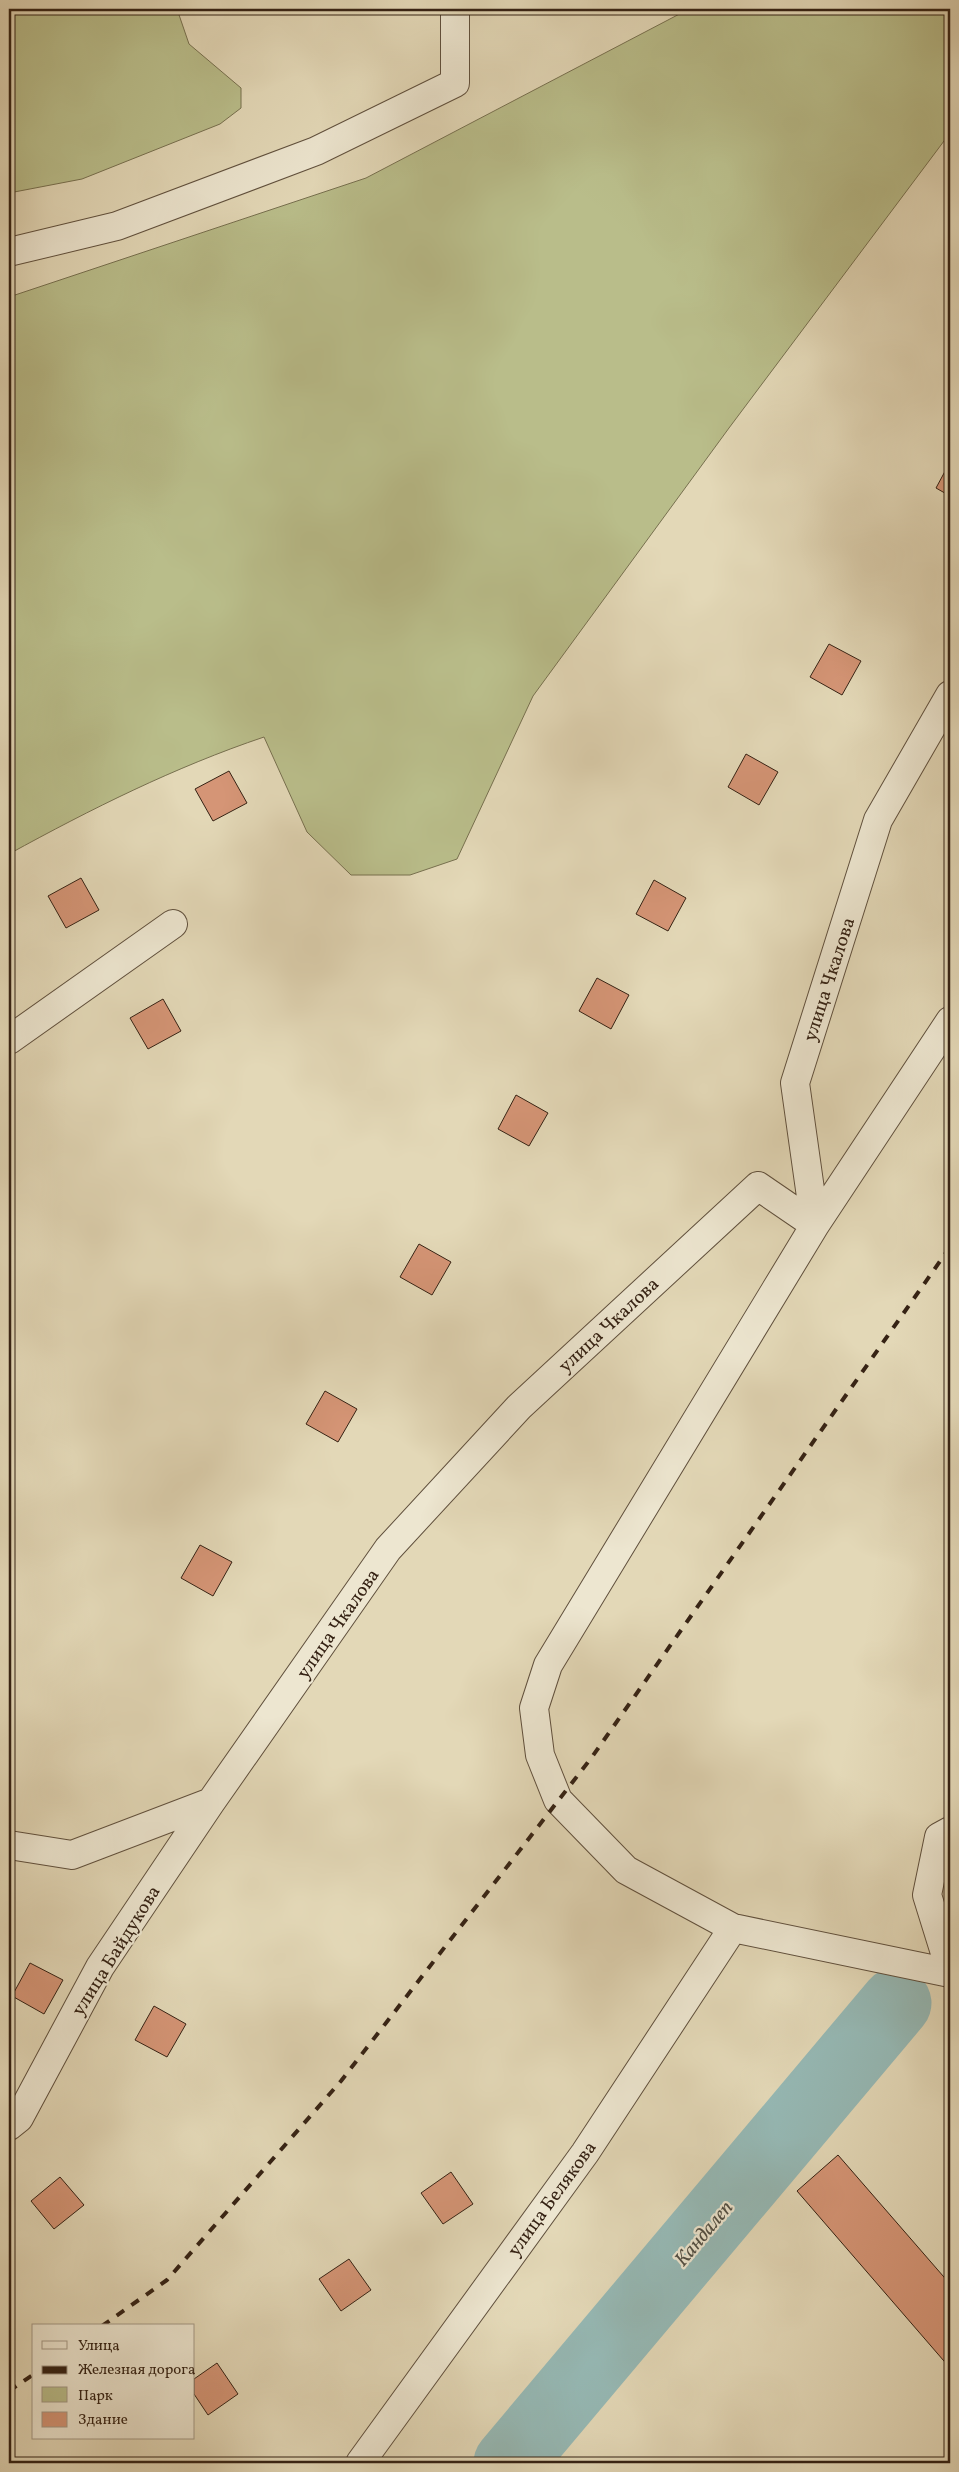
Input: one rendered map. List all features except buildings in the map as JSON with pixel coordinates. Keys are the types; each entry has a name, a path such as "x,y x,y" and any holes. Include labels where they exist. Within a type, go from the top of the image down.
{"street":[{"path":"9,252 126,223 316,151 455,83 455,9"},
{"name":"улица Чкалова","path":"815,1225 794,1083 878,820 950,695"},
{"path":"9,1040 173,924"},
{"path":"950,1021 815,1225 548,1665 534,1708 540,1755 558,1800 626,1870 733,1928 950,1973"},
{"name":"улица Чкалова","path":"211,1802 388,1549 519,1407 758,1186 815,1225"},
{"path":"9,1845 72,1855 211,1802"},
{"name":"улица Байдукова","path":"9,2126 19,2118 100,1967 211,1802"},
{"path":"950,1831 939,1837 927,1895 950,1969"},
{"name":"улица Белякова","path":"360,2463 585,2153 733,1928"}],"green space":[{"path":"9,9 177,9 189,44 241,88 241,108 220,124 82,179 9,193"},
{"path":"689,9 950,9 950,133 729,428 533,696 457,859 410,875 351,875 307,832 264,737 166,775 71,821 9,854 9,297 366,178"}],"waterway":[{"name":"Кандалеп","path":"509,2463 896,2003"}],"railway":[{"path":"105,2324 167,2280 341,2081 592,1757 950,1247"},
{"path":"9,2391 32,2375"}]}
